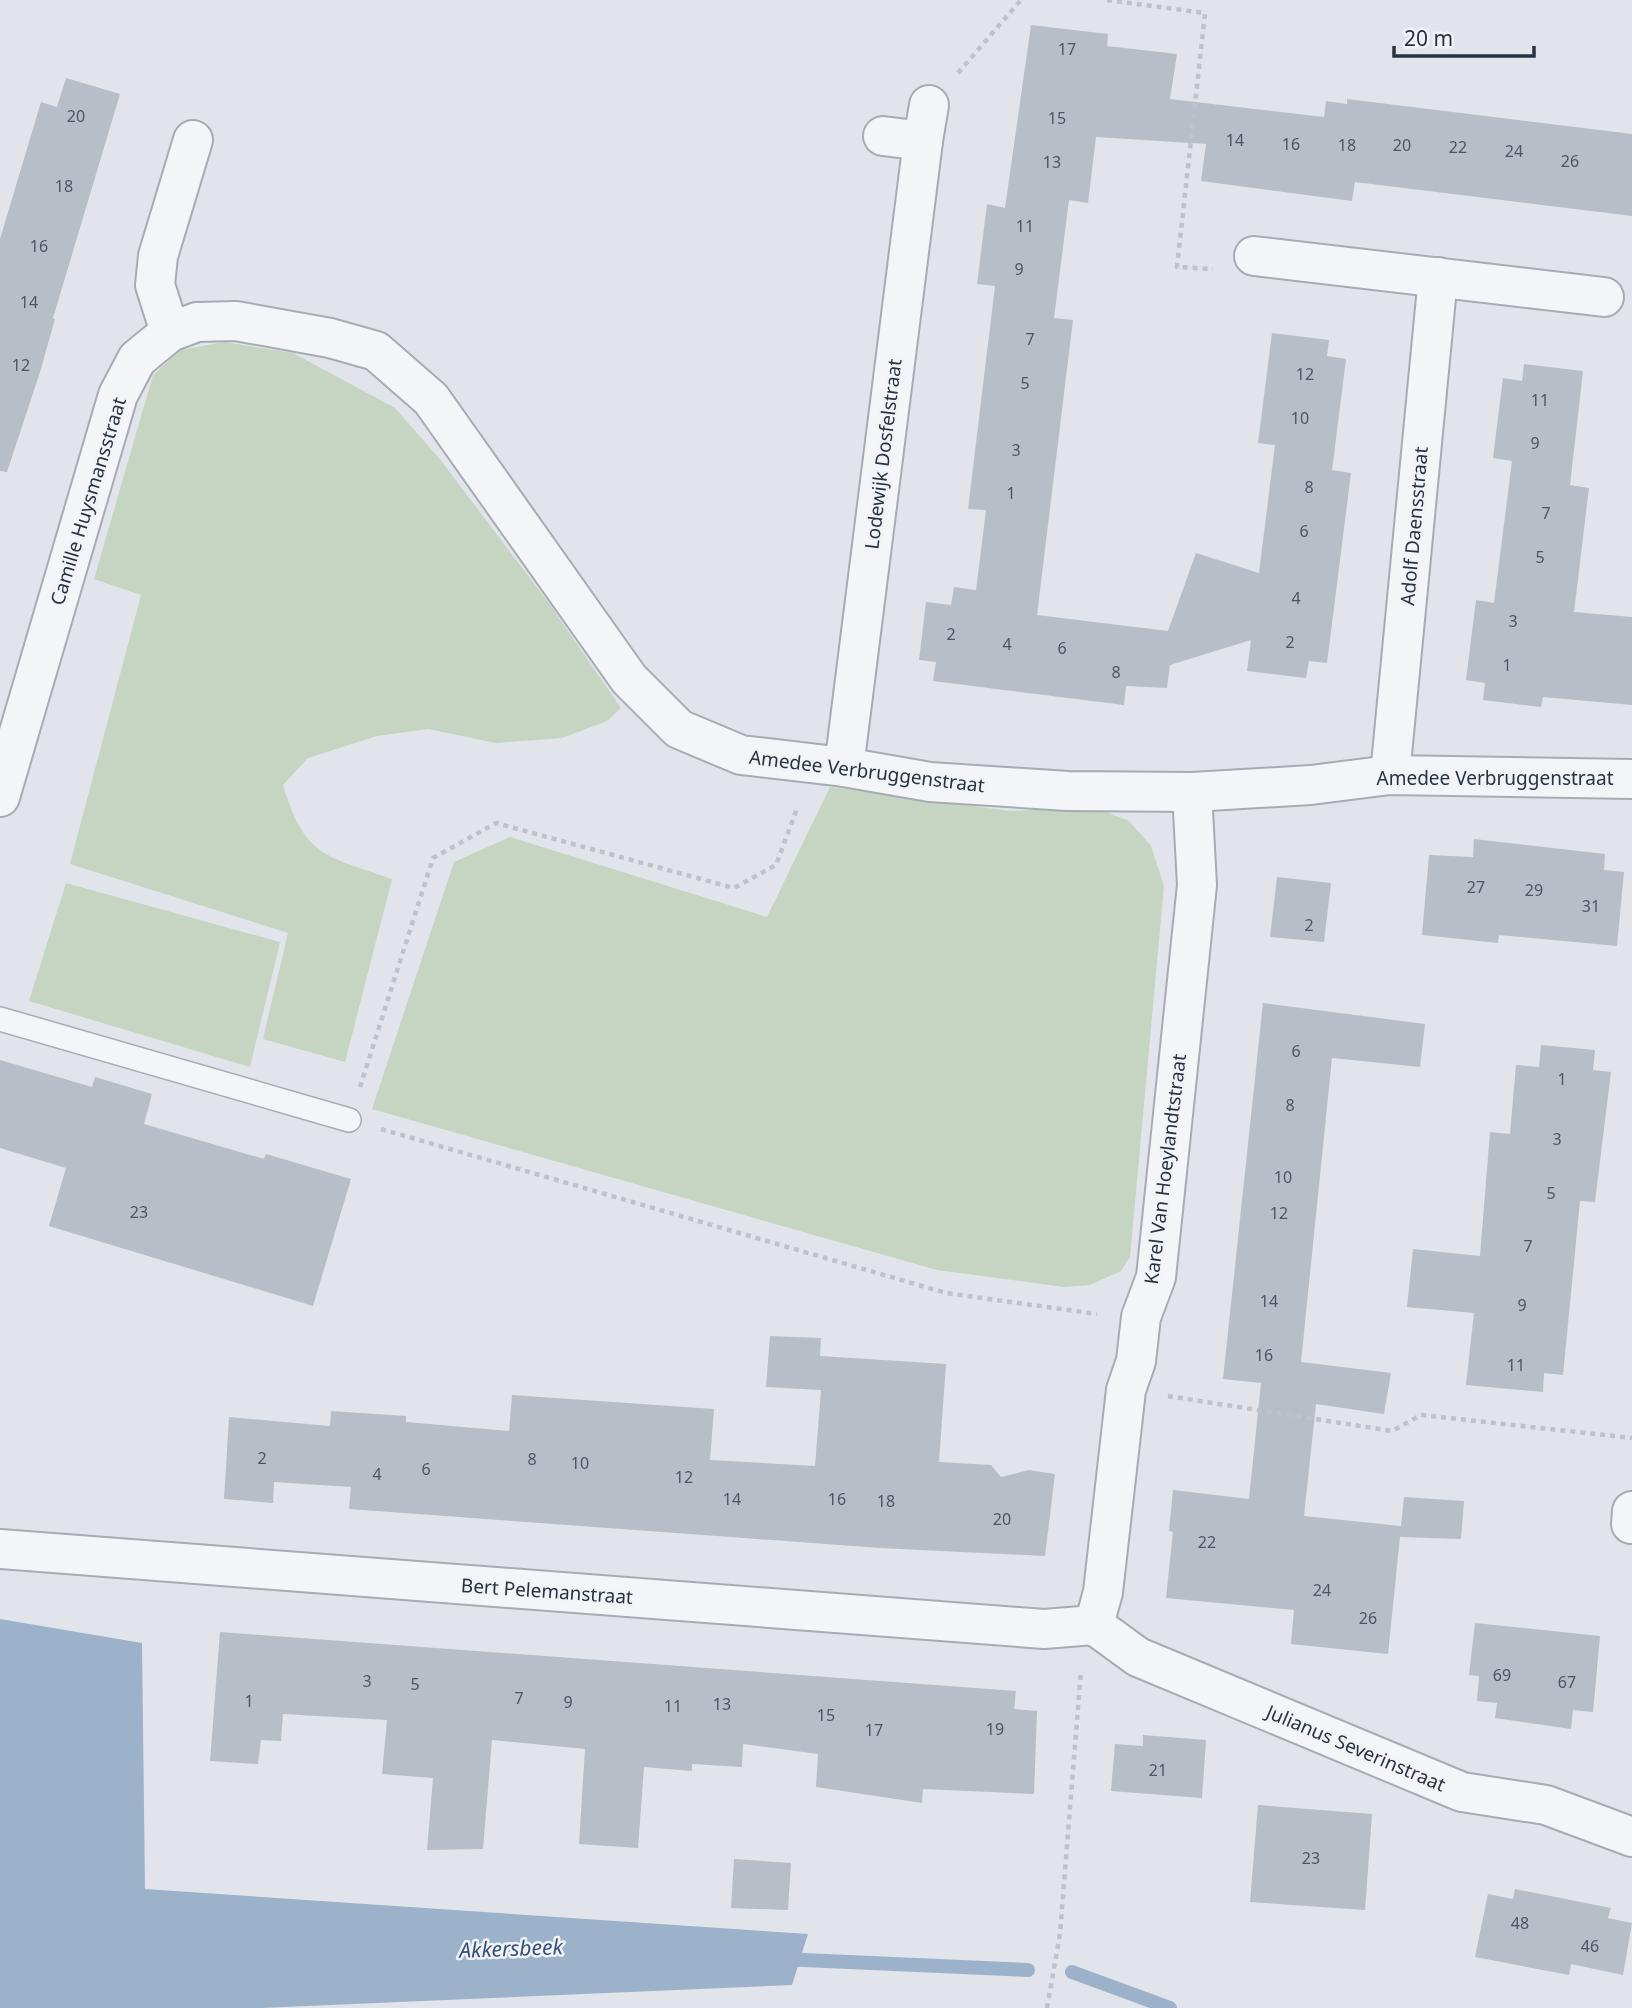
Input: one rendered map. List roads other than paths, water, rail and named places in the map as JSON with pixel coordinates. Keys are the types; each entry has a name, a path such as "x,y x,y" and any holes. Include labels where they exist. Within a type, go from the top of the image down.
{"street":[{"name":"Lodewijk Dosfelstraat","path":"829,765 926,123 883,136"},
{"path":"170,332 155,285 158,256 193,139"},
{"path":"1254,256 1604,297"},
{"name":"Adolf Daensstraat","path":"1390,775 1438,277"},
{"name":"Amedee Verbruggenstraat","path":"170,332 197,322 236,321 330,338 376,351 431,399 629,679 678,729 741,755 829,765 944,783 1068,792 1192,792 1311,785 1390,775 1632,779"},
{"name":"Camille Huysmansstraat","path":"0,797 118,396 137,359 170,332"},
{"name":"Karel Van Hoeylandtstraat","path":"1094,1625 1103,1592 1126,1390 1136,1361 1141,1318 1156,1277 1197,886 1192,792"},
{"name":"Bert Pelemanstraat","path":"0,1549 1044,1629 1094,1625"},
{"name":"Julianus Severinstraat","path":"1094,1625 1138,1657 1462,1792 1546,1805 1632,1837"}],"lane":[{"path":"0,1019 349,1120"}],"water":[{"path":"0,1619 142,1643 145,1889 808,1934 792,1985 261,2008 0,2008"}],"waterway":[{"name":"Akkersbeek","path":"781,1959 1028,1970"},
{"name":"Akkersbeek","path":"1072,1972 1170,2008"}]}
